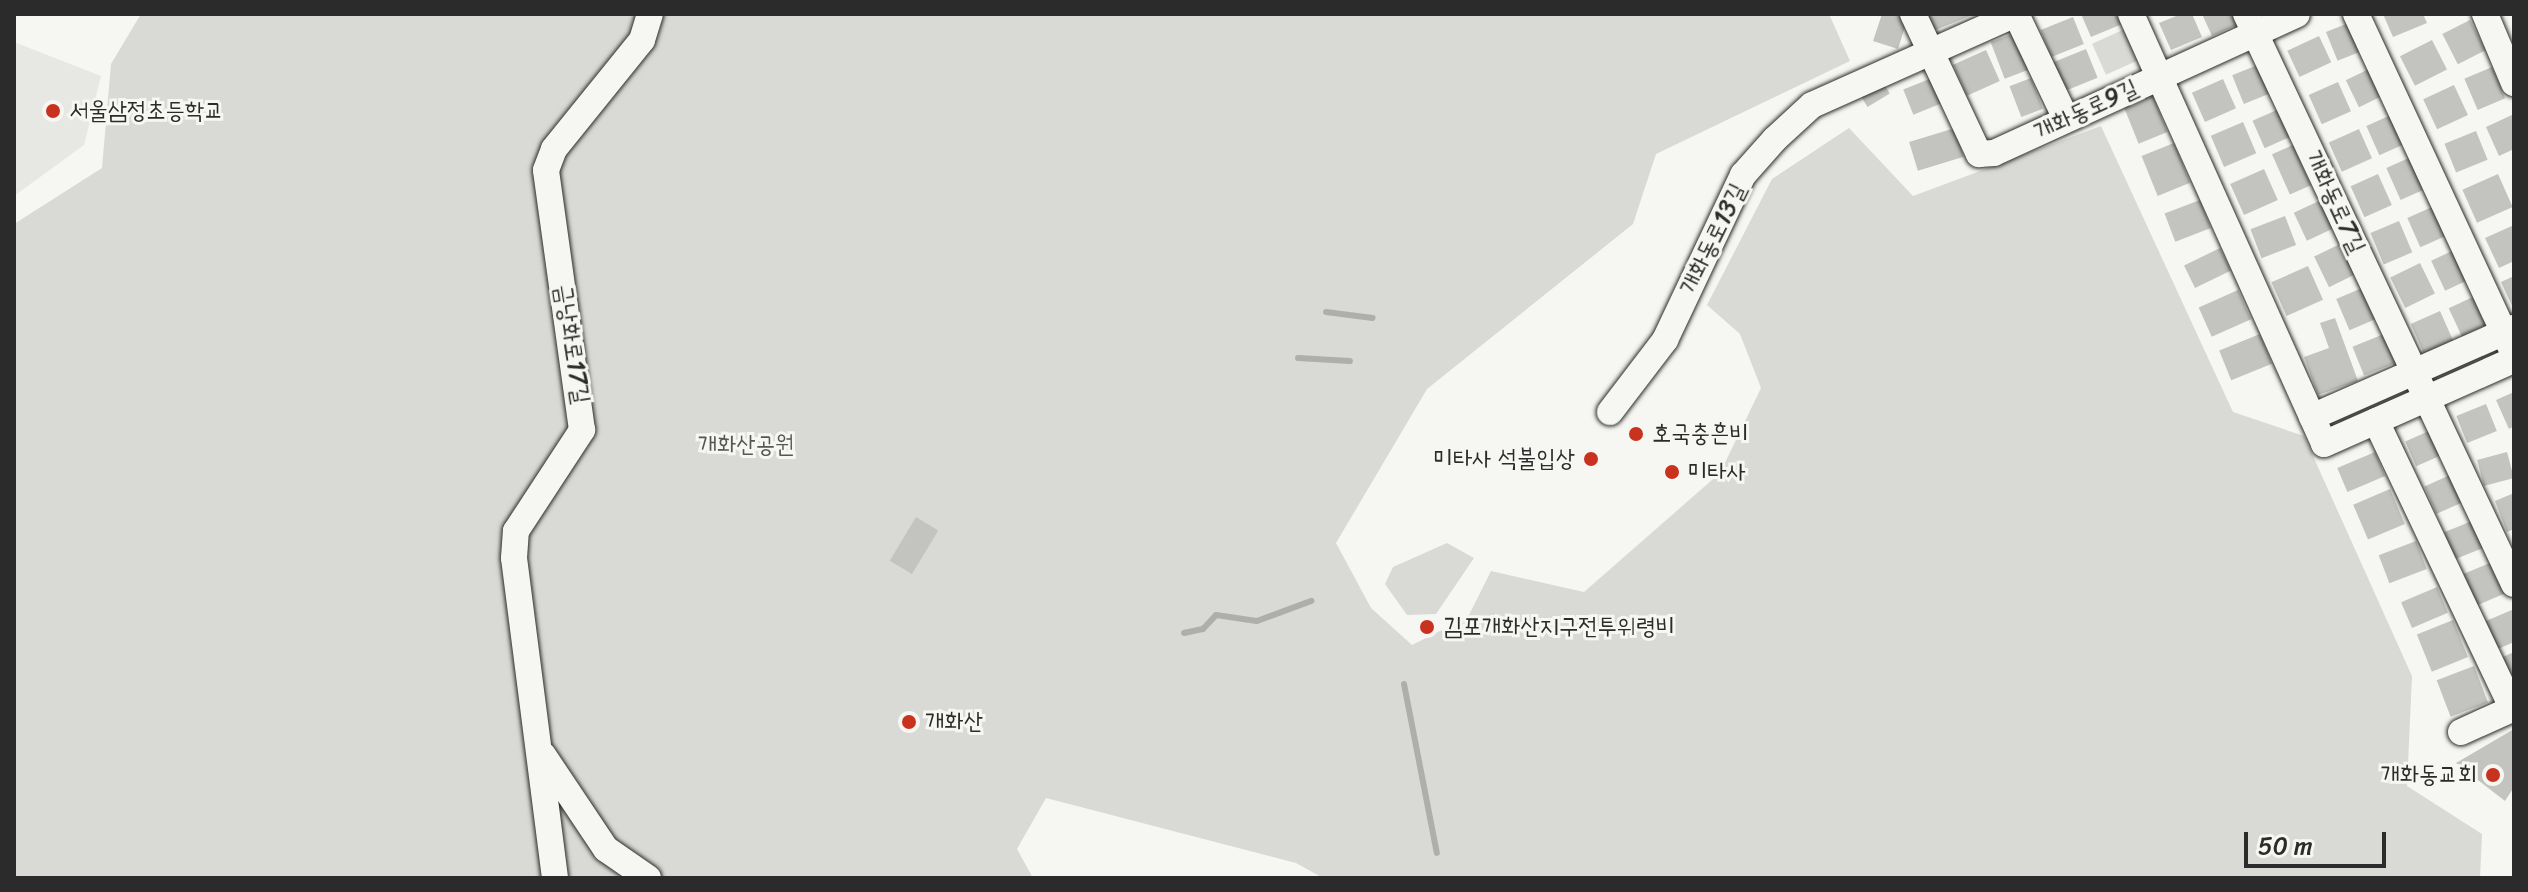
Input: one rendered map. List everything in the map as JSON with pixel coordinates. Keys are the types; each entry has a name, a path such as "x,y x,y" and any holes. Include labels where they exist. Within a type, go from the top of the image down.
{"street":[{"name":"금낭화로17길","path":"555,878 543,755 517,594 516,531 579,443 583,411 552,229 548,159 642,40 650,14"},
{"path":"1913,14 1929,50"},
{"path":"2016,14 2066,119"},
{"name":"개화동로13길","path":"1610,412 1665,340 1754,163 1812,105 1929,50 2016,14"},
{"path":"2131,14 2324,444 2428,398 2512,344"},
{"name":"개화동로9길","path":"1929,50 1979,154 1994,153 2159,76 2250,23 2297,14"},
{"path":"2356,14 2512,344"},
{"path":"2485,14 2514,83"},
{"name":"개화동로7길","path":"2250,23 2514,584"},
{"path":"2312,417 2416,371 2512,344"},
{"path":"2376,421 2513,708 2461,732"},
{"path":"543,755 606,849 648,878"}],"shaded area":[{"name":"서울삼정초등학교","path":"14,42 101,76 84,145 14,196"}],"green space":[{"name":"개화산공원","path":"141,14 1829,14 1850,61 1656,154 1633,224 1427,389 1336,543 1371,608 1412,645 1468,617 1491,571 1584,592 1720,473 1761,388 1740,334 1707,305 1772,179 1849,128 1913,196 2101,126 2233,412 2304,436 2412,676 2407,786 2482,834 2480,878 1323,878 1296,863 1046,798 1017,849 1033,878 14,878 14,224 102,168 111,64"},
{"path":"2125,29 2139,60 2106,75 2092,44"},
{"path":"1447,543 1474,558 1436,614 1407,615 1385,584 1393,567"}],"building":[{"path":"1882,14 1908,17 1898,49 1873,41"},
{"path":"1926,14 1975,14 1933,31"},
{"path":"2081,14 2118,14 2122,24 2091,37"},
{"path":"2181,14 2192,14 2202,37 2171,50 2159,23"},
{"path":"2202,14 2234,14 2239,24 2212,36"},
{"path":"2383,14 2423,14 2427,23 2393,37"},
{"path":"2073,17 2084,44 2051,57 2041,30"},
{"path":"2470,20 2485,50 2458,64 2442,34"},
{"path":"2351,22 2363,51 2338,61 2326,32"},
{"path":"2015,33 2029,69 2005,79 1991,42"},
{"path":"2319,36 2331,62 2300,77 2287,51"},
{"path":"2432,40 2447,69 2415,86 2400,56"},
{"path":"2086,49 2098,78 2064,91 2053,62"},
{"path":"1986,50 2000,81 1967,96 1953,65"},
{"path":"2260,64 2272,93 2244,104 2232,75"},
{"path":"2492,67 2505,98 2478,110 2464,79"},
{"path":"2371,68 2384,95 2359,107 2346,80"},
{"path":"1932,78 1942,103 1913,115 1903,90"},
{"path":"2031,78 2043,109 2021,117 2010,86"},
{"path":"1881,79 1890,94 1867,107 1859,92"},
{"path":"2223,79 2236,108 2205,122 2192,93"},
{"path":"2338,82 2351,111 2322,124 2309,95"},
{"path":"2454,85 2468,115 2437,129 2423,99"},
{"path":"2152,94 2167,132 2139,144 2123,106"},
{"path":"2279,109 2291,136 2265,148 2253,121"},
{"path":"2514,114 2514,149 2499,156 2486,127"},
{"path":"2391,115 2404,144 2379,155 2366,126"},
{"path":"2243,122 2256,153 2224,167 2211,136"},
{"path":"1955,128 1964,157 1918,171 1909,142"},
{"path":"2359,129 2372,158 2342,172 2329,142"},
{"path":"2476,131 2488,160 2456,172 2444,144"},
{"path":"2174,143 2190,183 2158,196 2142,156"},
{"path":"2293,145 2311,185 2290,195 2272,154"},
{"path":"2411,157 2425,189 2401,200 2386,168"},
{"path":"2264,169 2278,200 2244,215 2230,184"},
{"path":"2378,174 2392,205 2364,217 2351,186"},
{"path":"2498,174 2513,207 2477,223 2462,190"},
{"path":"2200,200 2211,228 2175,242 2165,214"},
{"path":"2321,200 2334,228 2307,241 2294,213"},
{"path":"2432,207 2445,236 2420,247 2407,218"},
{"path":"2285,216 2296,245 2262,258 2250,229"},
{"path":"2399,221 2412,252 2384,264 2370,233"},
{"path":"2514,225 2514,261 2499,268 2485,238"},
{"path":"2342,243 2357,274 2329,287 2314,257"},
{"path":"2220,248 2231,270 2195,288 2184,266"},
{"path":"2452,251 2466,281 2445,291 2431,261"},
{"path":"2420,263 2435,294 2405,308 2390,277"},
{"path":"2308,266 2323,300 2287,316 2271,282"},
{"path":"2514,276 2514,310 2501,282"},
{"path":"2362,288 2375,319 2350,330 2336,299"},
{"path":"2238,290 2251,319 2212,337 2199,307"},
{"path":"2475,296 2488,324 2462,336 2449,308"},
{"path":"2440,311 2453,340 2424,353 2411,324"},
{"path":"2335,318 2358,381 2318,395 2304,357 2329,348 2320,323"},
{"path":"2260,334 2272,364 2231,380 2219,350"},
{"path":"2384,334 2396,363 2364,375 2352,347"},
{"path":"2514,392 2514,426 2509,429 2496,400"},
{"path":"2486,404 2497,431 2467,443 2456,416"},
{"path":"2429,431 2440,456 2416,466 2405,442"},
{"path":"2375,452 2385,476 2347,492 2337,468"},
{"path":"2507,452 2514,478 2484,486 2477,460"},
{"path":"2450,475 2462,502 2437,514 2424,486"},
{"path":"2390,489 2405,524 2368,540 2353,505"},
{"path":"2514,493 2514,529 2507,532 2495,501"},
{"path":"916,517 938,530 912,574 890,561"},
{"path":"2472,521 2483,548 2455,559 2444,532"},
{"path":"2416,541 2427,569 2389,583 2379,555"},
{"path":"2492,562 2505,593 2477,605 2463,574"},
{"path":"2437,587 2448,613 2412,628 2401,602"},
{"path":"2514,609 2514,642 2498,649 2486,621"},
{"path":"2453,620 2468,657 2432,672 2417,635"},
{"path":"2514,652 2514,684 2503,657"},
{"path":"2474,666 2488,702 2451,717 2437,680"},
{"name":"개화동교회","path":"2514,729 2514,787 2505,801 2456,763"}],"waterway":[{"path":"1326,312 1373,318"},
{"path":"1298,358 1350,361"},
{"path":"1184,633 1203,629 1216,615 1257,621 1311,601"},
{"path":"1404,684 1437,853"}],"place":[{"name":"서울삼정초등학교","path":"53,111"},
{"name":"호국충흔비","path":"1636,434"},
{"name":"미타사 석불입상","path":"1591,459"},
{"name":"미타사","path":"1672,472"},
{"name":"김포개화산지구전투위령비","path":"1427,627"},
{"name":"개화산","path":"909,722"},
{"name":"개화동교회","path":"2493,775"}]}
